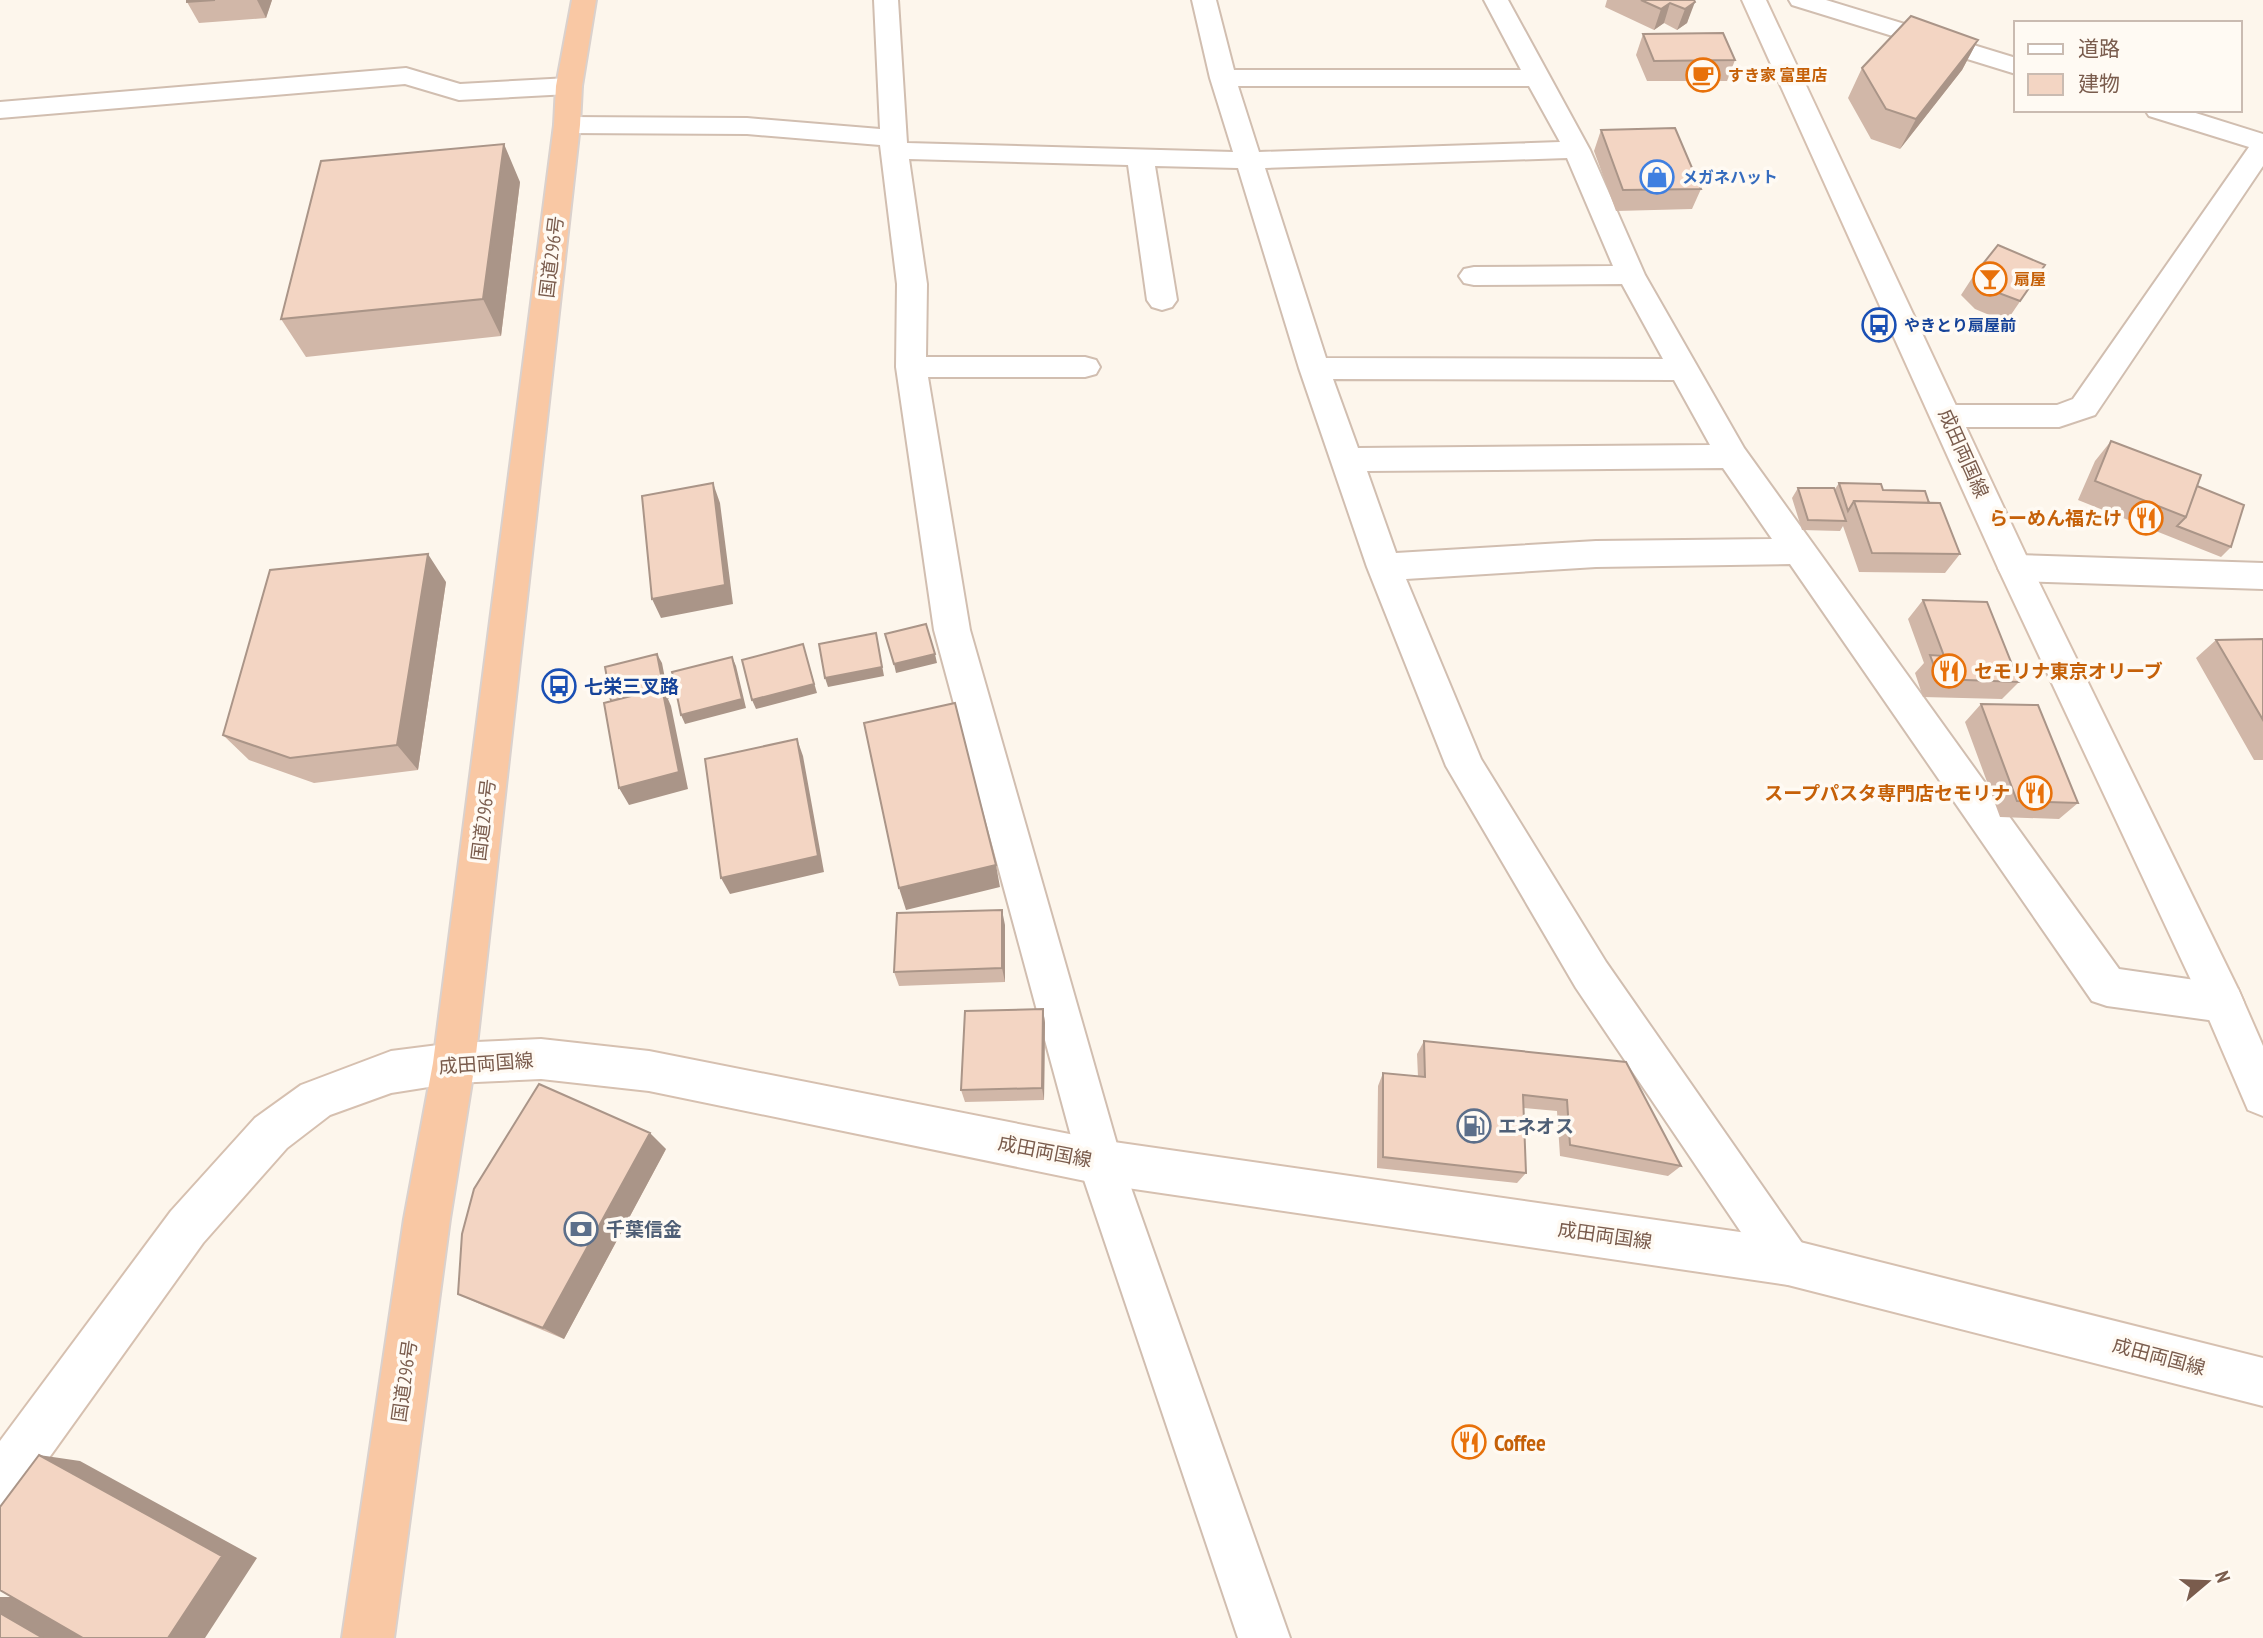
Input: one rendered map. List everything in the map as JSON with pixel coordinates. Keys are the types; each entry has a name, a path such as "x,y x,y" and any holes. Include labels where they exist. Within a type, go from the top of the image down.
{"highway":[{"name":"国道296号","path":"368,1638 427,1219 454,1063 567,125 569,86 584,0"}],"street":[{"path":"886,0 893,144 912,284 911,367 952,630 1100,1162 1264,1638"},
{"path":"1204,0 1247,160 1314,368 1384,566 1465,766 1591,975 1788,1262"},
{"path":"1496,0 1577,150 1632,275 1732,456 2107,987 2223,1003"},
{"name":"成田両国線","path":"1754,0 2015,568 2223,1003 2263,1095"},
{"path":"1801,0 2014,65"},
{"path":"0,110 407,76 459,92 569,86"},
{"path":"1223,78 1540,78"},
{"path":"1947,416 2059,416 2084,407 2263,144 2164,112"},
{"path":"567,125 747,126 893,144 1247,160 1577,150"},
{"path":"1140,157 1162,300"},
{"path":"1474,276 1632,275"},
{"path":"911,367 1085,367"},
{"path":"1314,368 1683,370"},
{"path":"1347,460 1732,456"},
{"path":"1384,566 1596,554 1798,551"},
{"path":"2015,568 2263,576"},
{"name":"成田両国線","path":"0,1483 187,1227 271,1133 316,1100 391,1072 454,1063 541,1059 649,1071 1100,1162 1788,1262 2263,1382"}],"building":[{"path":"1641,0 1695,2 1685,9 1670,3 1661,9"},
{"path":"1911,16 1978,40 1916,119 1886,109 1862,68"},
{"path":"1723,33 1735,60 1654,61 1643,34"},
{"path":"1675,128 1701,189 1623,190 1601,130"},
{"path":"504,144 483,299 281,319 321,161"},
{"path":"1998,245 2045,265 2020,301 1988,289 1974,275"},
{"path":"2111,441 2201,475 2186,517 2095,481"},
{"path":"713,483 725,585 652,599 642,496"},
{"path":"1839,483 1881,484 1883,490 1925,491 1929,503 1854,501 1848,511"},
{"path":"2197,486 2244,505 2231,547 2177,526 2186,517"},
{"path":"1798,488 1834,488 1846,521 1808,520"},
{"path":"1854,501 1940,503 1960,554 1872,553"},
{"path":"428,554 397,745 290,758 223,735 270,570"},
{"path":"1923,600 1987,602 2019,682 1939,679 1930,655 1944,656"},
{"path":"926,624 935,654 894,664 885,634"},
{"path":"876,633 882,667 825,678 819,644"},
{"path":"2263,639 2263,720 2216,640"},
{"path":"803,644 814,684 752,700 742,660"},
{"path":"657,654 664,690 662,688 611,701 605,667"},
{"path":"732,657 742,699 681,715 672,672"},
{"path":"662,688 679,772 619,788 604,703"},
{"path":"955,703 996,865 899,888 864,723"},
{"path":"1981,704 2038,705 2078,803 2017,801"},
{"path":"797,739 818,856 721,878 705,759"},
{"path":"1002,910 1002,968 894,972 897,913"},
{"path":"1043,1009 1042,1088 961,1090 965,1011"},
{"path":"1424,1041 1626,1062 1681,1166 1570,1145 1567,1100 1523,1095 1526,1173 1383,1157 1383,1073 1425,1077"},
{"path":"539,1084 650,1133 543,1328 458,1294 462,1234 474,1189"},
{"path":"39,1455 222,1556 168,1638 83,1638 0,1590 0,1507"},
{"path":"0,1613 43,1638 0,1638"}],"place":[{"name":"すき家 富里店","path":"1703,75"},
{"name":"メガネハット","path":"1657,177"},
{"name":"扇屋","path":"1990,279"},
{"name":"やきとり扇屋前","path":"1879,325"},
{"name":"らーめん福たけ","path":"2146,518"},
{"name":"セモリナ東京オリーブ","path":"1949,671"},
{"name":"七栄三叉路","path":"559,686"},
{"name":"スープパスタ専門店セモリナ","path":"2035,793"},
{"name":"エネオス","path":"1474,1126"},
{"name":"千葉信金","path":"581,1229"},
{"name":"Coffee","path":"1469,1442"}]}
